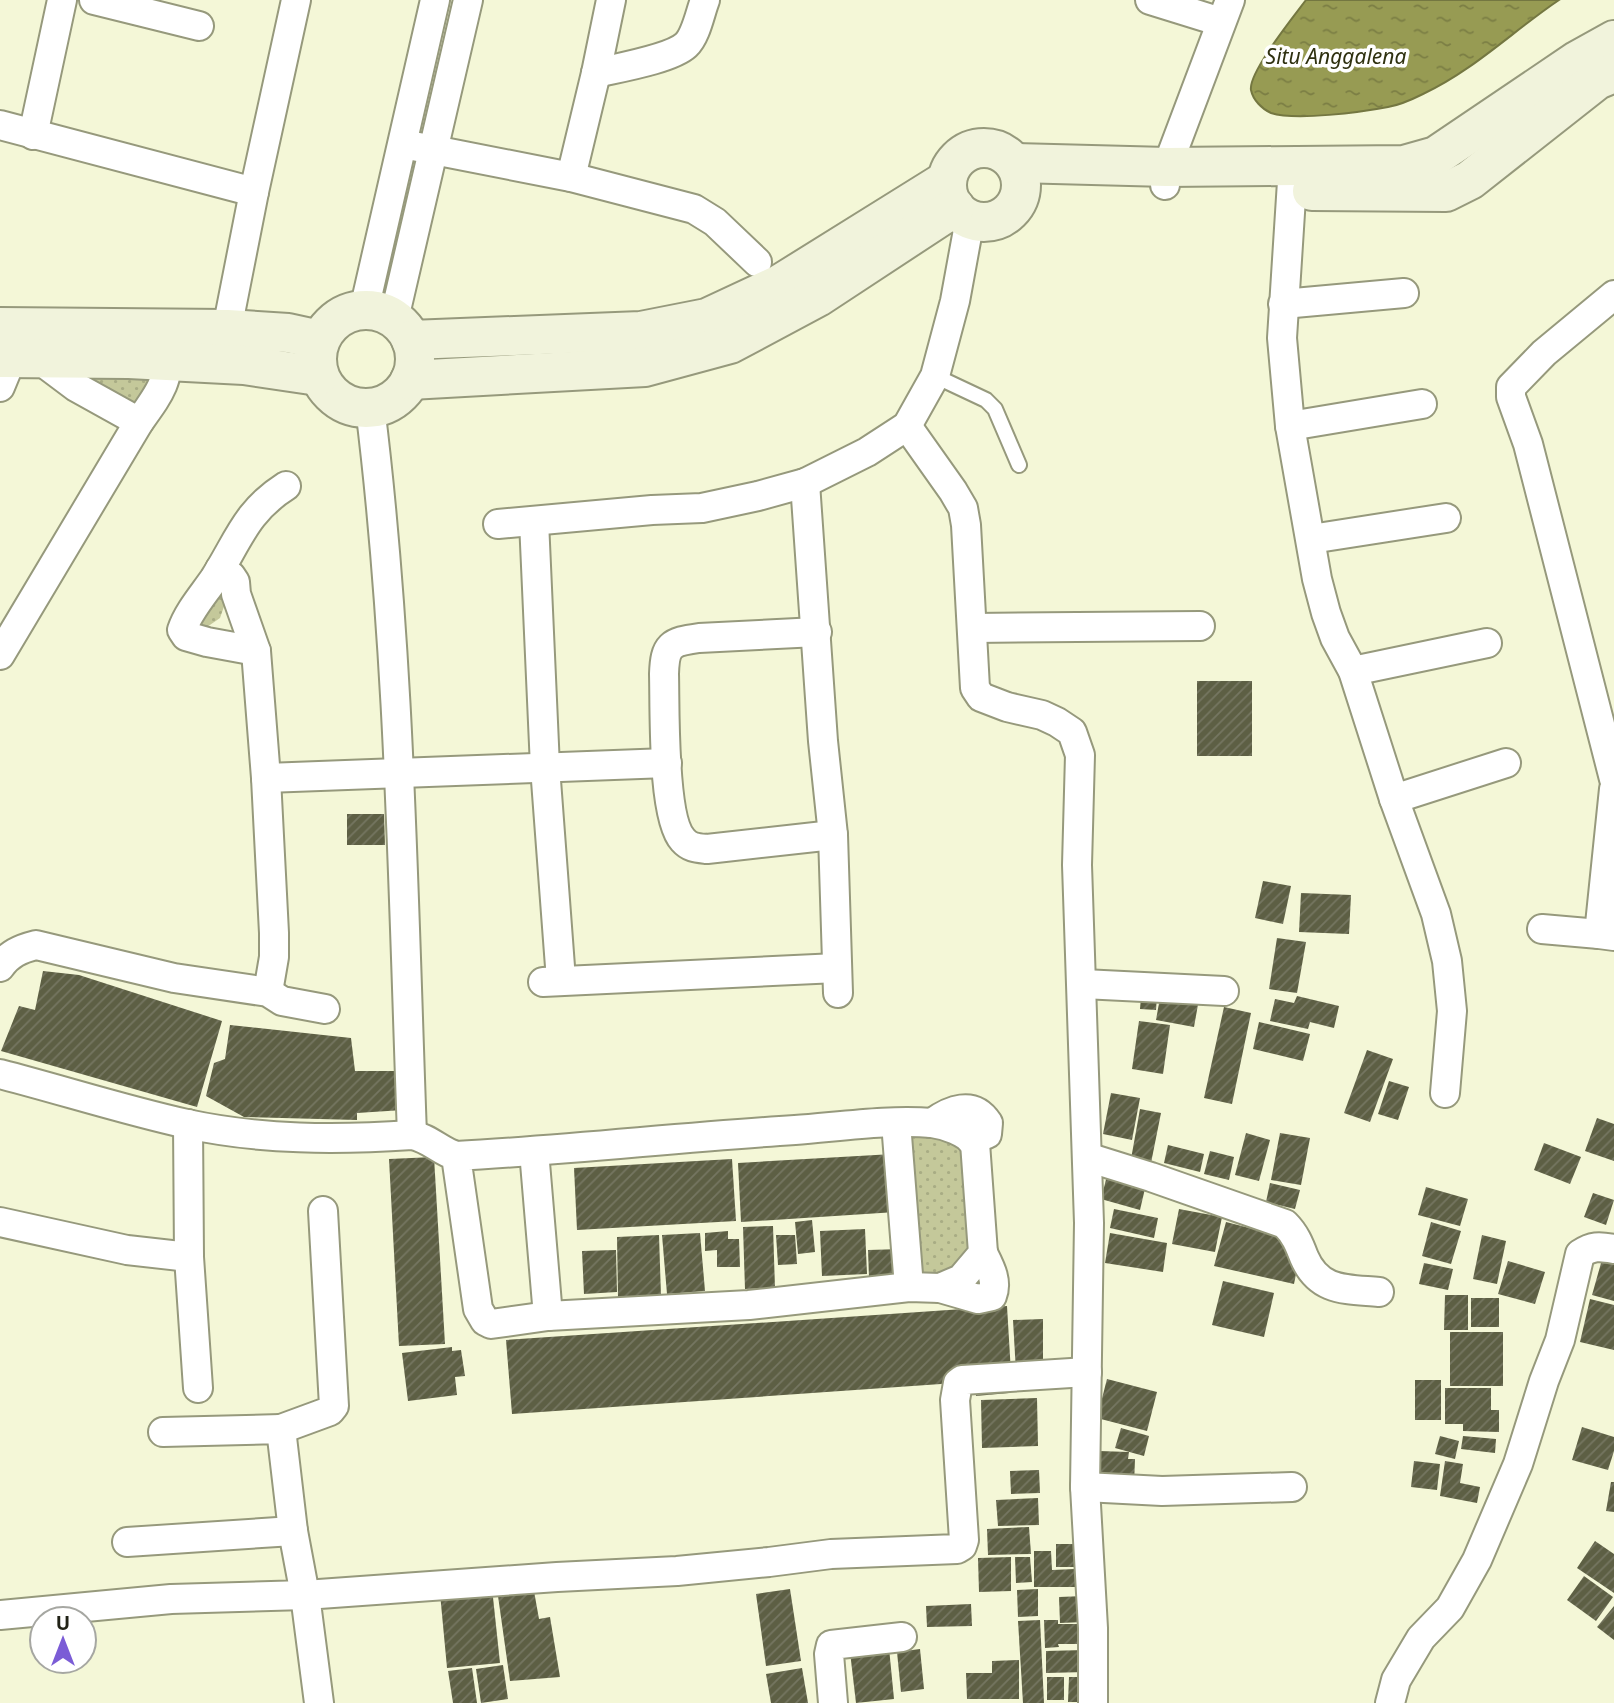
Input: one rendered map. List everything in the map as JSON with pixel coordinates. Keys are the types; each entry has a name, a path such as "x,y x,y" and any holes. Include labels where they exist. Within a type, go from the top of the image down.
{"street":[{"path":"33,135 62,0"},
{"path":"94,0 153,7 199,26"},
{"path":"227,329 296,0"},
{"path":"10,352 170,345 227,329 288,333 319,358 333,395 343,402 370,407 392,400 410,380 414,367 414,353 390,323 403,144 435,0"},
{"path":"390,323 468,0"},
{"path":"571,177 611,0"},
{"path":"596,73 661,57 686,45 692,37 705,0"},
{"path":"1150,0 1225,11 1166,177"},
{"path":"1292,178 1404,165 1436,156 1577,60 1614,40"},
{"path":"1018,172 1292,178 1446,192 1470,180 1597,80 1614,72"},
{"path":"0,125 226,182 254,192"},
{"path":"403,144 571,177 694,209 715,222 757,262"},
{"path":"498,524 702,508 758,496 805,483 867,452 906,426 934,376 956,301 956,161 973,149 988,148 999,151 1018,172 1019,197 1005,216 985,222 957,202"},
{"path":"1292,178 1282,338 1290,426 1317,579 1326,613 1335,639 1353,671 1394,799 1436,914 1447,961 1452,1011 1445,1093"},
{"path":"319,358 327,328 350,312 390,323 641,331 708,318 957,202"},
{"path":"410,380 645,367 730,344 818,297 957,202"},
{"path":"1283,304 1404,293"},
{"path":"1614,295 1544,353 1511,387 1614,779"},
{"path":"170,345 244,365 319,358"},
{"path":"0,655 166,381 170,345"},
{"path":"10,352 139,422"},
{"path":"1290,426 1422,404"},
{"path":"370,407 382,502 398,773 412,1135"},
{"path":"906,426 962,508 966,525 975,688 981,697 1057,722 1072,732 1077,743 1080,788 1077,866 1083,984 1089,1283 1085,1487 1093,1628 1093,1703"},
{"path":"534,522 552,981 837,981 832,835 805,483"},
{"path":"256,652 186,636 182,630 246,523 259,506 286,486"},
{"path":"1311,539 1446,518"},
{"path":"220,569 235,582 236,594 256,652 274,933 274,957 268,992"},
{"path":"973,628 1200,625"},
{"path":"817,632 699,639 680,641 670,646 665,654 664,674 670,806 675,828 682,840 692,848 707,849 832,835"},
{"path":"1353,671 1487,643"},
{"path":"266,778 667,764"},
{"path":"1394,799 1506,764"},
{"path":"1542,929 1606,935 1614,789"},
{"path":"0,967 6,958 14,953 36,945 174,978 268,992 282,1001 324,1009"},
{"path":"1083,984 1224,991"},
{"path":"0,1074 188,1124 303,1138 412,1135 426,1139 448,1154 456,1156 534,1152 740,1133 932,1124 947,1127 971,1140 975,1146 984,1253 961,1279 940,1288 909,1287 749,1305 548,1316 491,1325 478,1310 456,1156"},
{"path":"188,1124 189,1257 198,1388"},
{"path":"897,1124 909,1287"},
{"path":"534,1152 548,1316"},
{"path":"1087,1157 1285,1224 1294,1232 1310,1271 1317,1278 1330,1285 1379,1292"},
{"path":"163,1432 281,1429 330,1411 334,1406 323,1211"},
{"path":"0,1222 127,1250 189,1257"},
{"path":"1390,1703 1396,1680 1421,1638 1450,1608 1477,1560 1518,1464 1560,1340 1580,1254 1597,1246 1614,1249"},
{"path":"0,1615 171,1599 305,1595 677,1571 831,1554 957,1549 962,1546 964,1540 956,1400 958,1383 962,1380 1087,1372"},
{"path":"281,1429 293,1531 305,1595 319,1703"},
{"path":"1085,1487 1161,1491 1292,1487"},
{"path":"127,1542 293,1531"},
{"path":"833,1703 829,1654 831,1645 902,1637"}],"lane":[{"path":"934,376 986,400 995,409 1018,466"}],"shaded area":[{"path":"159,368 136,408 122,409 77,369"},
{"path":"218,589 228,595 220,618 207,627 201,625 201,619"},
{"path":"938,1127 961,1142 968,1250 945,1278 920,1278 907,1141"}],"water":[{"name":"Situ Anggalena","path":"1306,0 1559,0 1459,74 1406,102 1329,115 1296,116 1271,113 1261,107 1254,97 1252,82 1273,45"}],"building":[{"path":"1197,681 1252,681 1252,756 1197,756"},
{"path":"347,814 384,814 385,845 347,845"},
{"path":"1263,881 1291,886 1283,924 1255,918"},
{"path":"1301,893 1351,895 1349,934 1299,932"},
{"path":"1277,938 1306,942 1297,993 1269,989"},
{"path":"43,971 79,975 222,1021 197,1107 1,1051 19,1006 35,1010"},
{"path":"1161,992 1199,999 1194,1027 1156,1020"},
{"path":"1297,996 1339,1006 1334,1028 1310,1022 1308,1029 1270,1021 1275,999 1294,1003"},
{"path":"1141,997 1157,997 1156,1010 1140,1009"},
{"path":"1224,1007 1251,1013 1232,1104 1204,1098"},
{"path":"1139,1021 1170,1025 1163,1074 1132,1069"},
{"path":"1259,1022 1310,1034 1303,1061 1253,1049"},
{"path":"230,1025 351,1038 355,1071 402,1071 403,1110 357,1113 357,1120 244,1117 206,1096 214,1063 225,1059"},
{"path":"1367,1050 1393,1059 1370,1122 1344,1113"},
{"path":"1389,1081 1409,1087 1398,1120 1378,1114"},
{"path":"1111,1093 1140,1098 1132,1140 1103,1134"},
{"path":"1140,1109 1161,1113 1151,1163 1131,1159"},
{"path":"1597,1118 1614,1124 1614,1161 1585,1151"},
{"path":"1246,1133 1270,1140 1259,1181 1235,1175"},
{"path":"1280,1133 1310,1138 1301,1185 1271,1180"},
{"path":"1544,1143 1581,1157 1570,1184 1534,1170"},
{"path":"1168,1145 1204,1154 1200,1172 1164,1163"},
{"path":"1210,1151 1234,1157 1229,1180 1204,1174"},
{"path":"893,1154 896,1212 741,1222 738,1163"},
{"path":"434,1157 445,1344 399,1346 389,1159"},
{"path":"732,1159 736,1221 577,1230 574,1168"},
{"path":"1109,1168 1147,1180 1140,1210 1101,1199"},
{"path":"1270,1183 1300,1190 1295,1209 1266,1202"},
{"path":"1426,1187 1468,1199 1460,1226 1418,1215"},
{"path":"1593,1193 1614,1200 1606,1225 1584,1217"},
{"path":"1114,1209 1158,1218 1154,1238 1110,1228"},
{"path":"1179,1209 1222,1217 1215,1252 1172,1244"},
{"path":"812,1220 815,1252 798,1254 795,1222"},
{"path":"1226,1222 1281,1236 1298,1264 1294,1284 1214,1266"},
{"path":"1431,1222 1461,1231 1451,1264 1422,1256"},
{"path":"773,1226 775,1288 745,1289 743,1227"},
{"path":"865,1229 867,1274 822,1276 820,1231"},
{"path":"728,1231 728,1239 739,1239 740,1267 717,1267 717,1250 705,1251 705,1233"},
{"path":"700,1233 705,1291 667,1294 662,1235"},
{"path":"1110,1233 1167,1243 1163,1272 1105,1263"},
{"path":"659,1235 661,1296 618,1297 617,1237"},
{"path":"776,1235 795,1235 797,1264 778,1265"},
{"path":"1482,1235 1506,1241 1497,1284 1473,1279"},
{"path":"902,1249 903,1277 869,1278 868,1250"},
{"path":"1605,1249 1614,1252 1614,1301 1592,1295"},
{"path":"616,1250 617,1292 584,1294 582,1251"},
{"path":"1508,1261 1545,1272 1535,1304 1498,1294"},
{"path":"1424,1263 1453,1269 1448,1290 1419,1284"},
{"path":"1223,1281 1274,1293 1264,1337 1212,1325"},
{"path":"1445,1295 1468,1295 1468,1330 1444,1330"},
{"path":"1471,1298 1499,1298 1499,1327 1471,1327"},
{"path":"1590,1299 1614,1305 1614,1350 1580,1342"},
{"path":"1007,1306 1011,1373 965,1378 941,1384 512,1414 506,1340"},
{"path":"1043,1319 1043,1370 1016,1372 1013,1320"},
{"path":"1450,1332 1503,1332 1503,1386 1450,1386"},
{"path":"452,1347 452,1351 461,1350 465,1376 455,1377 457,1395 408,1401 402,1353"},
{"path":"1107,1379 1157,1392 1147,1431 1097,1418"},
{"path":"1415,1380 1441,1380 1441,1420 1415,1420"},
{"path":"1009,1381 1009,1393 976,1396 975,1384"},
{"path":"1445,1388 1491,1388 1491,1410 1499,1410 1499,1432 1463,1431 1463,1424 1445,1424"},
{"path":"1037,1398 1038,1446 982,1448 981,1400"},
{"path":"1582,1427 1614,1437 1614,1451 1608,1470 1572,1460"},
{"path":"1121,1428 1149,1436 1144,1456 1115,1448"},
{"path":"1440,1436 1459,1441 1455,1459 1435,1454"},
{"path":"1463,1436 1496,1439 1495,1453 1461,1449"},
{"path":"1099,1451 1129,1452 1128,1459 1135,1459 1134,1485 1121,1485 1123,1474 1099,1473"},
{"path":"1414,1461 1440,1464 1437,1490 1411,1487"},
{"path":"1445,1461 1463,1464 1460,1483 1480,1487 1477,1503 1440,1496"},
{"path":"1039,1470 1040,1493 1011,1494 1010,1471"},
{"path":"1611,1482 1614,1482 1614,1512 1606,1511"},
{"path":"1038,1498 1039,1525 998,1526 996,1500"},
{"path":"1029,1527 1031,1554 988,1555 987,1529"},
{"path":"1595,1541 1614,1554 1614,1593 1577,1568"},
{"path":"1056,1544 1082,1544 1083,1567 1056,1567"},
{"path":"1034,1551 1051,1551 1052,1570 1075,1569 1075,1587 1034,1587"},
{"path":"1011,1557 1011,1591 979,1592 978,1558"},
{"path":"1015,1557 1030,1557 1032,1582 1016,1583"},
{"path":"1584,1576 1613,1597 1596,1621 1567,1600"},
{"path":"492,1588 500,1663 447,1668 440,1593"},
{"path":"790,1589 801,1661 766,1666 756,1594"},
{"path":"1038,1589 1038,1616 1018,1617 1017,1590"},
{"path":"534,1591 539,1619 550,1617 560,1677 510,1681 498,1596"},
{"path":"1084,1596 1085,1622 1060,1623 1059,1597"},
{"path":"971,1604 972,1626 927,1627 926,1606"},
{"path":"1614,1606 1614,1640 1597,1627"},
{"path":"1040,1620 1044,1703 1023,1703 1018,1621"},
{"path":"1044,1620 1058,1620 1058,1624 1085,1624 1086,1644 1058,1644 1059,1647 1045,1648"},
{"path":"889,1648 894,1699 856,1703 850,1652"},
{"path":"920,1649 924,1689 901,1692 897,1652"},
{"path":"1085,1650 1086,1672 1046,1673 1046,1651"},
{"path":"1019,1660 1019,1699 967,1699 966,1673 992,1673 992,1661"},
{"path":"503,1665 508,1699 481,1703 476,1669"},
{"path":"472,1668 477,1703 453,1703 448,1671"},
{"path":"802,1668 808,1703 771,1703 766,1674"},
{"path":"1047,1677 1064,1677 1064,1700 1047,1700"},
{"path":"1069,1677 1087,1677 1086,1702 1068,1702"}]}
